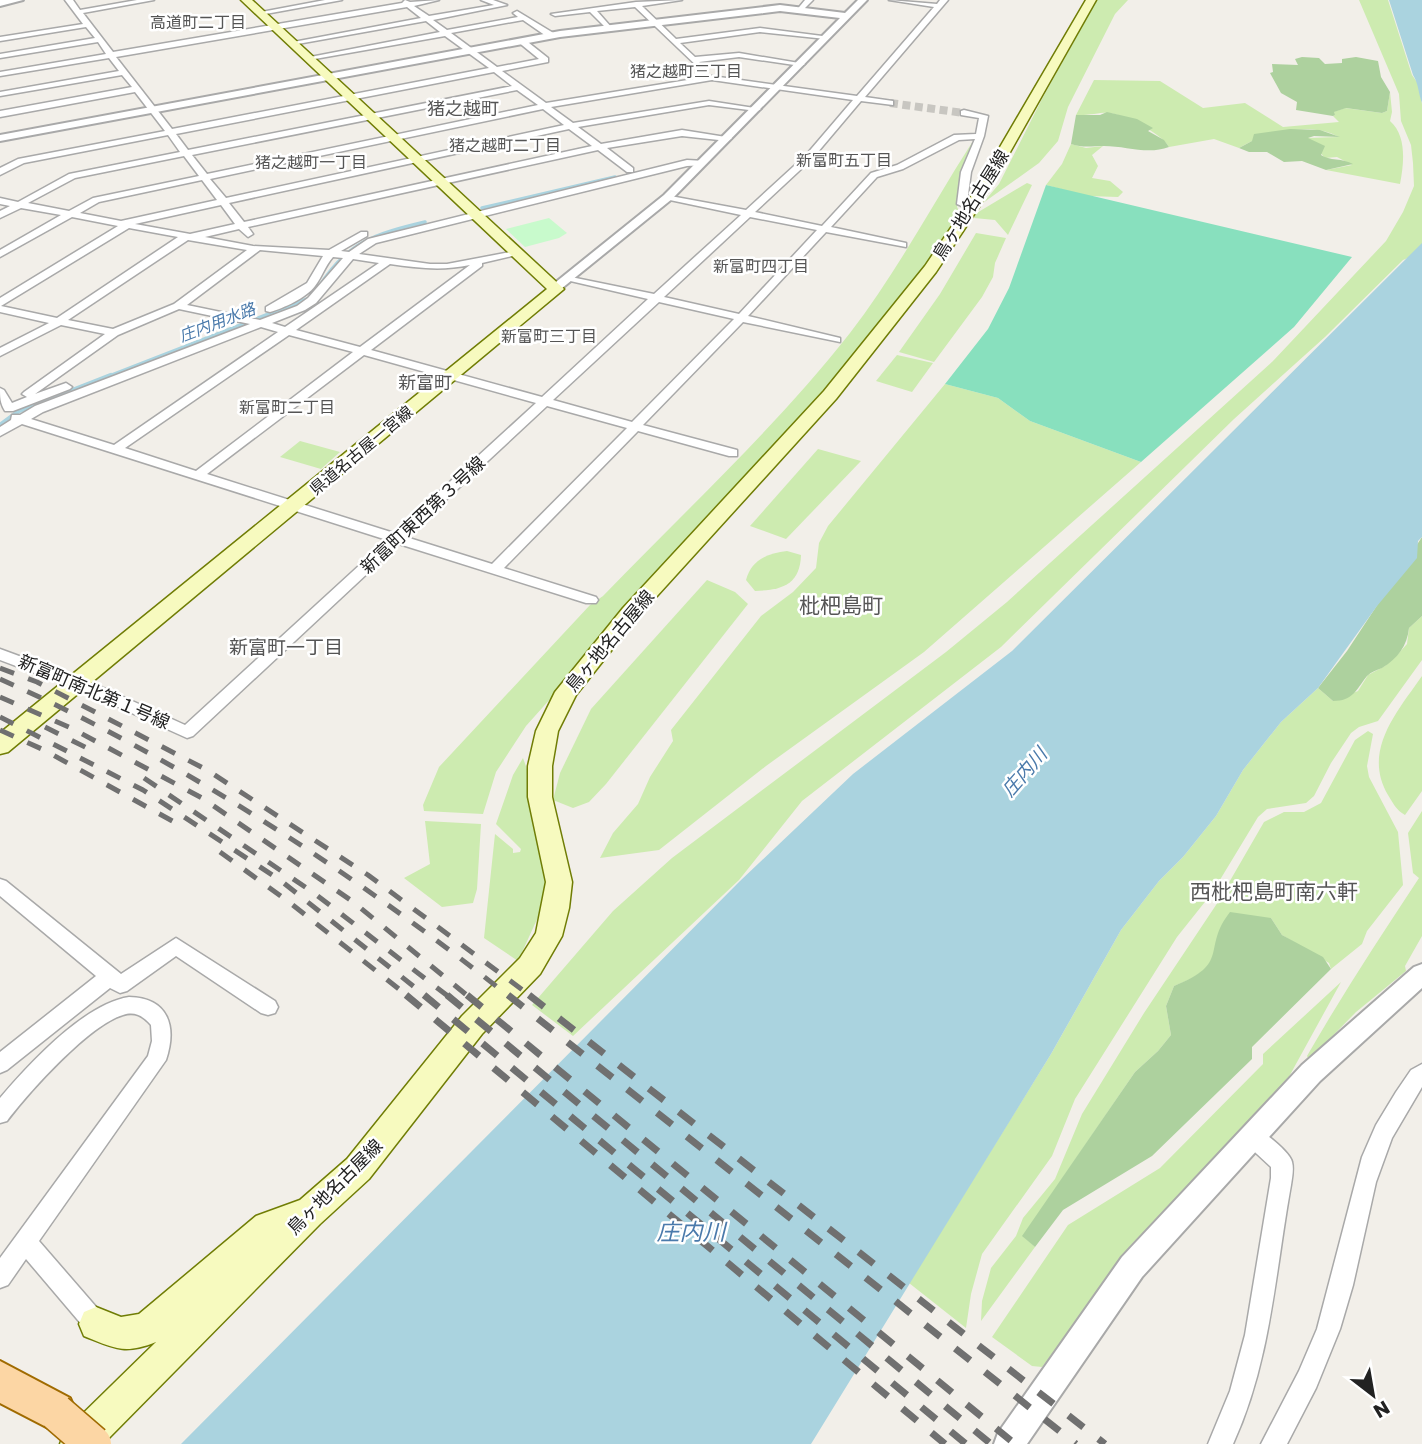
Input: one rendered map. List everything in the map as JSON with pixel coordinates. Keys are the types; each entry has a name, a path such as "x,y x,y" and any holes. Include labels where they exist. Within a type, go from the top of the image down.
{"main road":[{"path":"246,0 472,211 517,251 563,283"},
{"name":"鳥ヶ地名古屋線","path":"67,1428 358,1168 400,1119 472,1025 530,966 549,936 559,882 540,797 540,766 547,731 566,692 630,613 830,396 931,269 972,207 1091,0"},
{"name":"県道名古屋一宮線","path":"0,746 563,283"},
{"path":"96,1324 121,1334 148,1329 267,1227 309,1213"},
{"path":"0,1381 93,1444"}],"street":[{"path":"0,2 19,0"},
{"path":"69,0 257,248"},
{"path":"78,12 150,0"},
{"path":"260,13 338,0"},
{"path":"0,74 405,2 435,0"},
{"path":"485,0 503,5 552,36"},
{"path":"555,14 647,1 678,0"},
{"path":"798,10 808,0"},
{"path":"563,283 668,197 863,0"},
{"path":"893,0 942,3"},
{"path":"405,2 630,170"},
{"name":"新富町東西第３号線","path":"187,732 809,157 942,3"},
{"path":"636,4 712,78"},
{"path":"292,43 503,5"},
{"path":"591,9 608,29"},
{"path":"0,138 552,36 776,9 847,16"},
{"path":"309,58 524,18"},
{"path":"0,39 88,25"},
{"path":"674,42 760,30 826,37"},
{"path":"0,56 99,40"},
{"path":"0,172 21,160 545,60 521,41"},
{"path":"693,60 730,54 801,64"},
{"path":"0,94 124,72"},
{"path":"0,254 96,200 544,106 712,78 890,103"},
{"path":"0,215 72,176 518,87"},
{"path":"0,114 136,89"},
{"path":"0,303 123,224 571,126 709,103 757,109"},
{"path":"964,113 984,116 980,136 966,172 962,204 972,207"},
{"path":"0,353 58,322 187,237 599,147 682,133 728,138"},
{"path":"495,569 826,230 874,176 900,167 957,137 980,136"},
{"path":"251,322 303,292 311,285 321,264 387,236 630,170 676,161 702,163"},
{"path":"9,415 251,322 313,301 329,284 340,254 366,233 687,163"},
{"path":"668,197 902,245"},
{"path":"0,201 257,248 340,254 414,266 447,267 517,251"},
{"path":"0,432 9,415 114,333 178,306 257,248"},
{"path":"198,475 483,260"},
{"path":"116,449 388,261"},
{"path":"563,283 657,298 836,340"},
{"path":"178,306 285,331 733,453"},
{"path":"0,309 114,333"},
{"path":"0,392 9,415"},
{"path":"9,415 591,600"},
{"name":"新富町南北第１号線","path":"0,654 78,683 187,732"},
{"path":"0,886 120,985 176,946 268,1007"},
{"path":"1009,1444 1132,1267 1311,1073 1422,974"},
{"path":"0,1064 110,977"},
{"path":"0,1277 156,1060 163,1038 160,1021 149,1010 135,1005 117,1008 98,1019 3,1102"},
{"path":"1273,1444 1294,1407 1334,1311 1357,1205 1373,1151 1386,1125 1422,1073"},
{"path":"1220,1444 1230,1425 1255,1352 1283,1174 1282,1163 1251,1135"},
{"path":"27,1243 96,1324"}],"green space":[{"path":"1097,0 1128,0 1115,14 1068,107 1058,141 1039,163 983,203 999,184"},
{"path":"1359,0 1388,0 1412,75 1419,85 1422,104 1422,252 1403,260 1325,337 1234,419 1001,647 802,801 739,880 573,1036 532,1005 613,911 672,858 946,652 1007,602 1273,361 1386,241 1414,186 1411,145 1401,121 1399,94"},
{"path":"1356,57 1378,61 1381,77 1390,92 1387,111 1382,113 1346,108 1334,112 1333,116 1296,110 1297,102 1281,93 1270,73 1273,72 1272,64 1298,65 1295,59 1319,58 1325,64 1342,63 1342,59"},
{"path":"1094,80 1160,81 1203,108 1245,103 1283,127 1339,122 1333,112 1345,108 1382,113 1387,111 1390,92 1390,121 1399,134 1403,150 1400,184 1326,170 1352,165 1337,157 1325,158 1307,138 1339,137 1328,132 1289,130 1262,137 1239,148 1214,139 1169,147 1142,125 1116,114 1076,115"},
{"path":"1107,112 1137,119 1153,128 1148,131 1164,140 1169,147 1145,150 1071,144 1076,115 1100,115"},
{"path":"1290,129 1320,130 1340,137 1308,138 1325,146 1321,155 1353,164 1326,170 1302,161 1284,162 1267,152 1249,152 1239,148 1252,141 1254,134"},
{"path":"973,141 957,207 960,213 937,251 822,395 526,726 496,772 483,814 424,811 423,805 439,767 590,605 603,596 730,468 822,368 883,286"},
{"path":"1071,144 1086,148 1103,146 1092,155 1098,166 1092,178 1110,181 1123,192 1118,197 1087,196 1046,185 1062,164"},
{"path":"1027,183 1032,185 1008,235 995,220 974,218 975,214"},
{"path":"1046,185 1352,257 1294,327 1141,462 1030,421 998,398 945,384 988,329 1009,288"},
{"path":"549,218 567,233 559,238 525,247 506,229"},
{"path":"976,233 1006,238 995,263 993,277 982,297 934,362 899,352 940,294"},
{"path":"897,355 933,363 912,392 876,381"},
{"path":"945,384 998,398 1030,421 1141,462 924,652 766,766 659,850 600,858 613,833 638,804 650,777 673,741 671,730 761,616 793,592 816,568 819,543 828,526"},
{"path":"300,441 340,452 321,469 280,457"},
{"path":"818,449 861,461 786,539 750,526"},
{"path":"1422,537 1422,616 1409,628 1404,646 1393,660 1369,675 1350,697 1333,701 1318,688 1347,651"},
{"path":"787,551 801,555 800,565 793,579 781,587 755,591 746,580 752,567 767,556"},
{"path":"707,580 735,592 748,604 589,802 573,808 553,800 560,773 591,709"},
{"path":"1422,616 1422,660 1378,721 1359,727 1351,733 1314,796 1306,803 1267,809 1258,817 1212,893 1177,937 1075,1099 1052,1156 982,1254 971,1294 966,1328 909,1283 1051,1054 1121,930 1159,881 1183,857 1216,816 1243,770 1281,722 1318,688 1333,701 1358,691 1368,675 1385,666 1407,644 1409,628"},
{"path":"1422,676 1422,791 1405,815 1397,809 1388,795 1381,779 1379,763 1386,732"},
{"path":"1368,731 1373,734 1367,766 1369,777 1398,832 1403,885 1367,931 1362,944 1331,969 1329,963 1282,935 1271,918 1218,936 1210,963 1193,978 1174,986 1166,1006 1171,1035 1135,1072 1023,1236 1035,1247 981,1321 982,1301 991,1268 1016,1236 1023,1218 1055,1179 1082,1114 1144,1013 1216,905 1264,822 1284,812 1304,812 1321,803 1355,740"},
{"path":"523,758 528,772 546,878 539,915 518,961 484,938 495,834 513,849 513,853 520,852 521,849 496,824 513,775"},
{"path":"1422,811 1422,936 1405,966 1406,971 1356,1012 1309,1060 1307,1056 1334,1011 1419,878 1413,873 1408,833"},
{"path":"425,821 481,824 477,889 473,903 442,907 404,878 430,864"},
{"path":"1230,912 1271,918 1282,935 1323,957 1331,969 1252,1047 1252,1059 1152,1156 1063,1210 1035,1247 1022,1236 1135,1072 1171,1035 1166,1006 1174,986 1192,978 1210,962 1217,936"},
{"path":"1341,982 1285,1084 1152,1228 1132,1244 1120,1265 1042,1367 1032,1366 992,1337 1068,1225 1160,1168 1263,1064 1263,1054"}],"water":[{"path":"1389,0 1422,0 1422,103 1416,82"},
{"name":"庄内川","path":"1422,243 1422,537 1418,541 1417,558 1377,606 1318,688 1281,722 1243,770 1216,816 1183,857 1159,881 1121,930 1051,1054 811,1444 181,1444 740,881 853,774 1012,651"}],"waterway":[{"name":"庄内用水路","path":"482,208 615,177"},
{"name":"庄内用水路","path":"319,287 340,260 364,242 425,222"},
{"name":"庄内用水路","path":"107,377 307,299"},
{"name":"庄内用水路","path":"0,425 19,411 111,375"}],"tunnel":[{"path":"890,103 964,113"}],"railway":[{"path":"0,668 37,682 207,770 368,875 532,997"},
{"path":"0,679 135,746 265,822 390,906 510,997"},
{"path":"0,697 71,728 202,798 352,901 469,997"},
{"path":"0,717 143,790 280,880 427,997"},
{"path":"45,727 95,752"},
{"path":"0,730 44,750 185,828"},
{"path":"144,778 314,893 449,997"},
{"path":"220,852 289,902 409,997"},
{"path":"406,995 945,1444"},
{"path":"424,995 966,1444"},
{"path":"447,995 991,1444"},
{"path":"467,995 1015,1444"},
{"path":"508,995 1076,1444"},
{"path":"529,995 1105,1444"}],"district":[{"name":"高道町二丁目","path":"198,22"},
{"name":"猪之越町三丁目","path":"686,71"},
{"name":"猪之越町","path":"463,109"},
{"name":"猪之越町二丁目","path":"505,145"},
{"name":"新富町五丁目","path":"844,160"},
{"name":"猪之越町一丁目","path":"311,162"},
{"name":"新富町四丁目","path":"761,266"},
{"name":"新富町三丁目","path":"549,336"},
{"name":"新富町","path":"425,383"},
{"name":"新富町二丁目","path":"287,407"},
{"name":"枇杷島町","path":"841,606"},
{"name":"新富町一丁目","path":"286,647"},
{"name":"西枇杷島町南六軒","path":"1274,892"}]}
